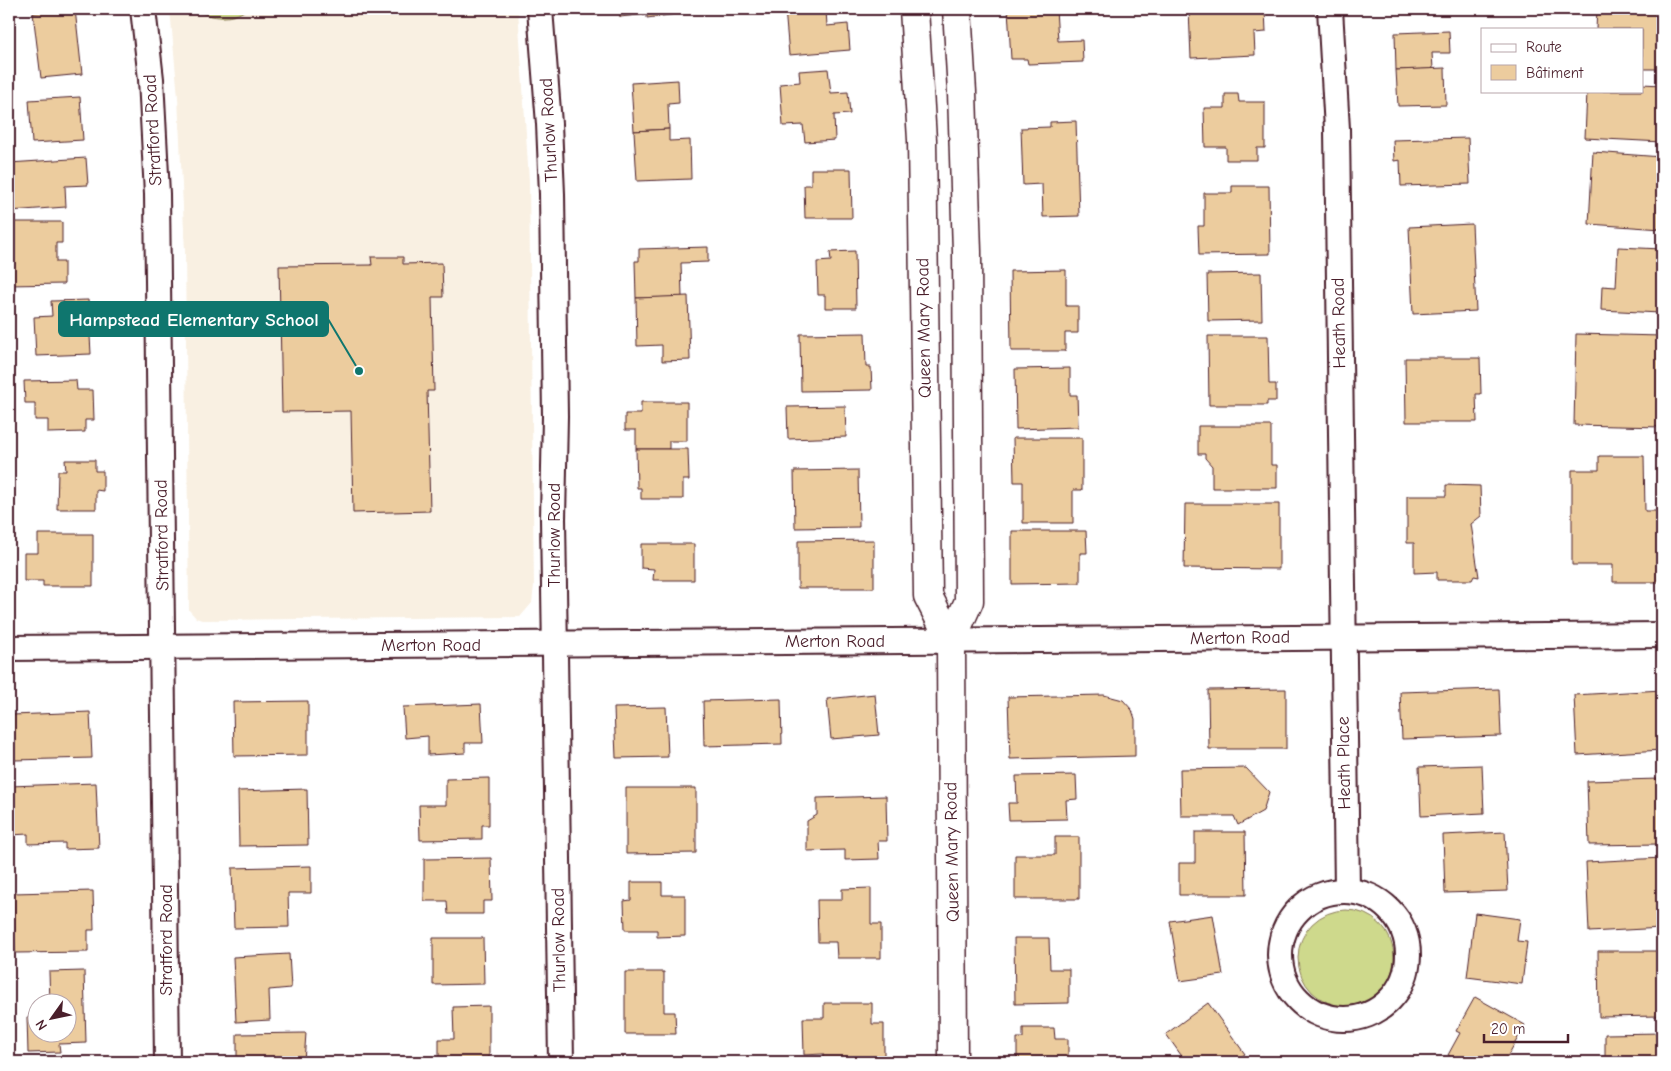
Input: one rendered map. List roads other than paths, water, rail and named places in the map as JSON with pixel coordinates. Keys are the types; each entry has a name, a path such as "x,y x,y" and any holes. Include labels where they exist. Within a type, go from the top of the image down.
{"street":[{"name":"Stratford Road","path":"144,9 151,79 157,194 167,1062"},
{"name":"Thurlow Road","path":"540,9 550,124 552,194 555,644 561,1062"},
{"name":"Queen Mary Road","path":"914,9 922,140 928,596 951,641"},
{"name":"Queen Mary Road","path":"954,1062 951,641 969,600 967,252 962,92 957,9"},
{"name":"Heath Road","path":"1330,9 1337,129 1343,637"},
{"name":"Merton Road","path":"9,648 1662,635"},
{"name":"Heath Place","path":"1343,637 1347,890"},
{"path":"1347,890 1368,894 1386,905 1400,922 1408,942 1409,963 1402,983 1390,1001 1372,1013 1352,1019 1331,1018 1311,1010 1300,1001 1284,978 1280,957 1282,936 1292,917 1307,902 1326,892 1347,890"}],"place":[{"name":"Hampstead Elementary School","path":"359,371"}]}
